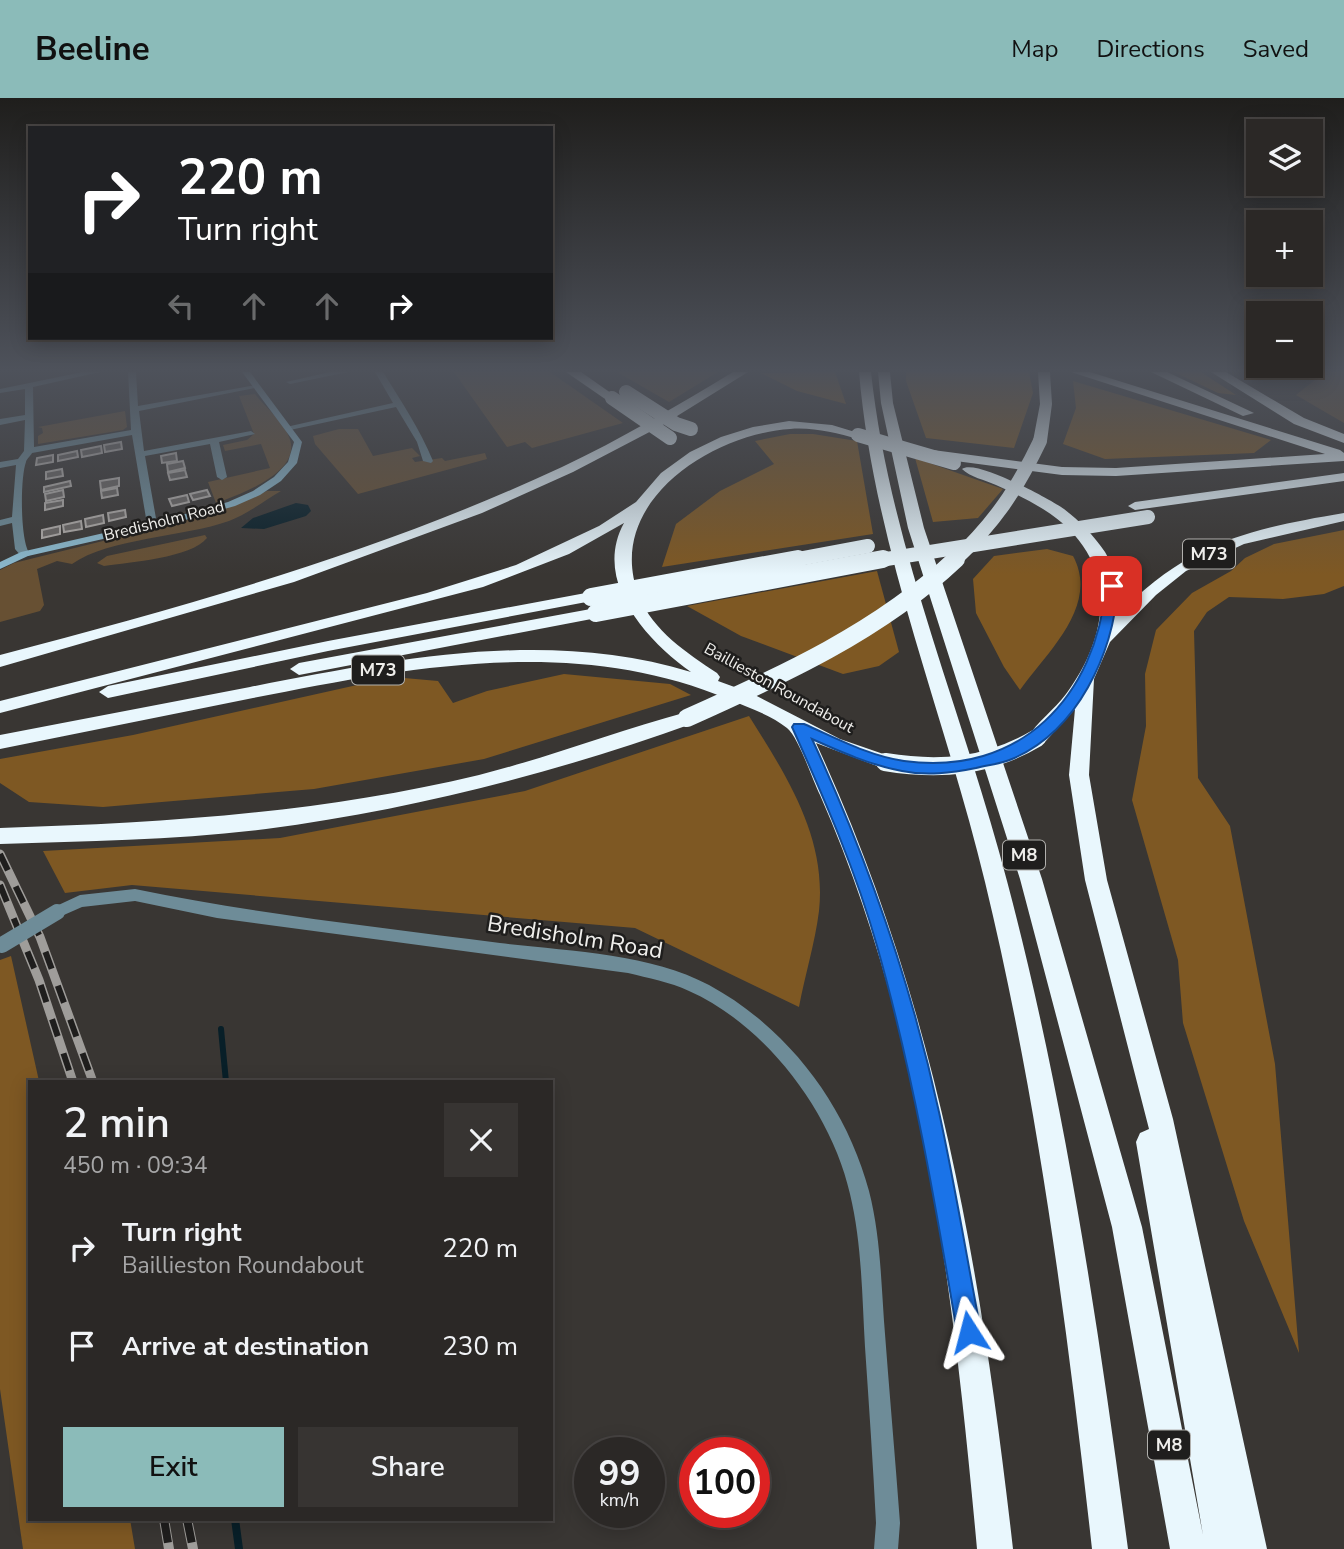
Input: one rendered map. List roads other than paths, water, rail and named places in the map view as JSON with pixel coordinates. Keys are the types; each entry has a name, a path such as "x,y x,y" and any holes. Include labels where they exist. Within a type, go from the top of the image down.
{"highway":[{"path":"0,661 247,591 430,527 546,479 627,440"},
{"path":"671,440 675,455 673,469"},
{"name":"Baillieston Roundabout","path":"722,440 707,446 673,469 642,504 626,545 626,577 635,605 654,633 669,648 715,680 799,727 845,749 885,762 929,769 968,766 1007,756 1037,738 1069,705 1086,680 1102,642 1112,608 1112,586 1101,558 1088,539 1054,510 1029,494 956,461 875,440"},
{"name":"M8","path":"873,440 888,510 979,816 1038,1069 1064,1202 1085,1340 1110,1549"},
{"name":"M8","path":"896,440 916,528 1031,879 1127,1227 1188,1549"},
{"path":"0,836 190,828 351,808 530,770 687,718 830,649 891,611 936,577 980,535 1002,508 1031,464 1040,440"},
{"path":"1293,440 1344,456"},
{"path":"956,461 1062,471 1116,472 1344,456"},
{"name":"M73","path":"0,732 909,539 1344,477"},
{"name":"M73","path":"0,716 217,668 909,554 1344,490"},
{"path":"0,707 518,570 579,545 642,504"},
{"name":"M73","path":"1102,642 1138,602 1181,567 1229,545 1344,517"},
{"name":"M73","path":"0,742 312,681 405,666 508,657 573,657 635,664 702,681 755,703"},
{"name":"M8","path":"1086,680 1079,775 1096,880 1160,1119 1248,1549"},
{"path":"799,727 835,806 885,944 929,1111 956,1252 984,1426 995,1549"},
{"name":"M8","path":"1123,984 1223,1549"}],"street":[{"path":"25,555 20,549 18,519 21,461 29,451 29,440"},
{"path":"29,451 93,440"},
{"path":"137,440 152,524"},
{"path":"140,454 220,440"},
{"name":"Bredisholm Road","path":"0,566 25,555 226,506 267,486 291,465 296,456 297,440"},
{"path":"417,440 428,461"},
{"path":"214,441 222,477"},
{"path":"0,465 21,461"},
{"path":"0,523 18,519"},
{"name":"Bredisholm Road","path":"1,946 80,901 135,895 217,912 628,966 677,979 704,990 766,1035 798,1069 832,1118 859,1191 866,1224 872,1301 888,1523 886,1549"}],"water":[{"path":"296,503 308,505 311,511 306,516 264,529 241,528 253,518"}],"waterway":[{"path":"221,1029 226,1080"},
{"path":"235,1521 239,1549"}],"railway":[{"path":"0,854 40,937 92,1080"},
{"path":"0,885 39,980 72,1080"},
{"path":"164,1521 169,1549"},
{"path":"187,1521 193,1549"}]}
